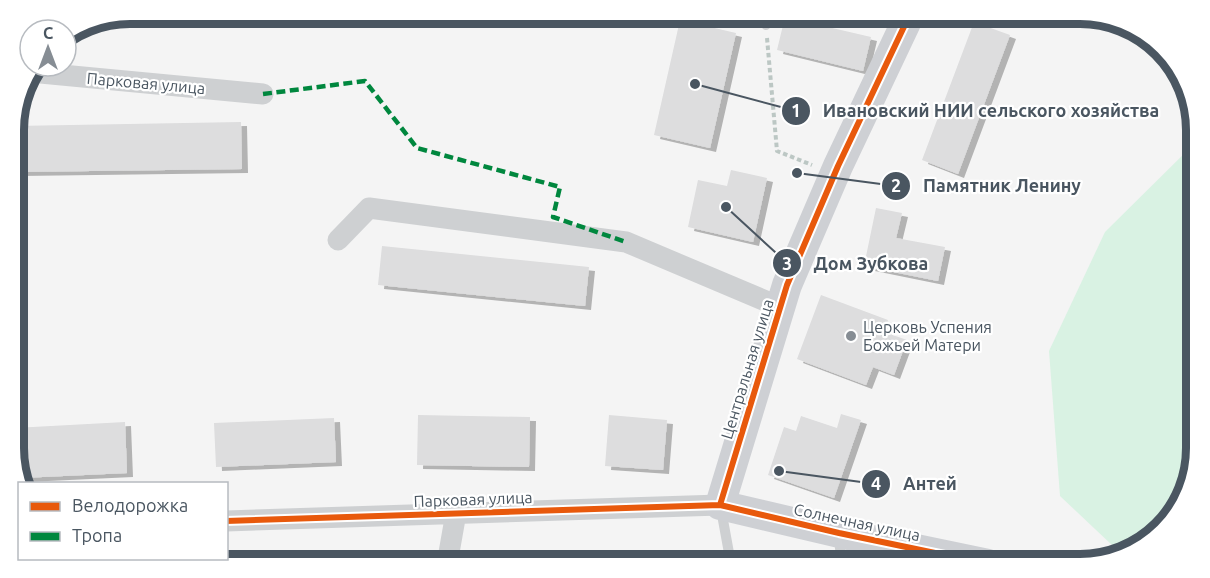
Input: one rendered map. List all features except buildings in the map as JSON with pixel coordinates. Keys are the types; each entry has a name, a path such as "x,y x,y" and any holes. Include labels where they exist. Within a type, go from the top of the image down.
{"street":[{"name":"Центральная улица","path":"720,505 780,307 800,252 905,24"},
{"name":"Парковая улица","path":"78,77 263,94"},
{"path":"338,240 369,208 626,242 780,307"},
{"name":"Парковая улица","path":"228,521 720,505"},
{"name":"Солнечная улица","path":"720,505 940,554"},
{"path":"449,554 456,513"}],"lane":[{"path":"720,505 729,554"},
{"path":"838,533 840,554"}],"path":[{"path":"767,24 777,151 834,175"}],"green space":[{"path":"1186,152 1186,455 1184,469 1178,489 1160,518 1139,536 1118,547 1112,545 1060,496 1049,351 1105,232"}],"marked path":[{"path":"263,94 365,81 417,148 560,187 553,217 626,242"}],"cycle path":[{"path":"720,505 787,285 838,166 905,24"},
{"path":"228,521 720,505 940,554"}],"place":[{"name":"Ивановский НИИ сельского хозяйства","path":"695,84"},
{"name":"Памятник Ленину","path":"797,173"},
{"name":"Дом Зубкова","path":"726,207"},
{"name":"Церковь Успения Божьей Матери","path":"851,336"},
{"name":"Антей","path":"779,471"}]}
